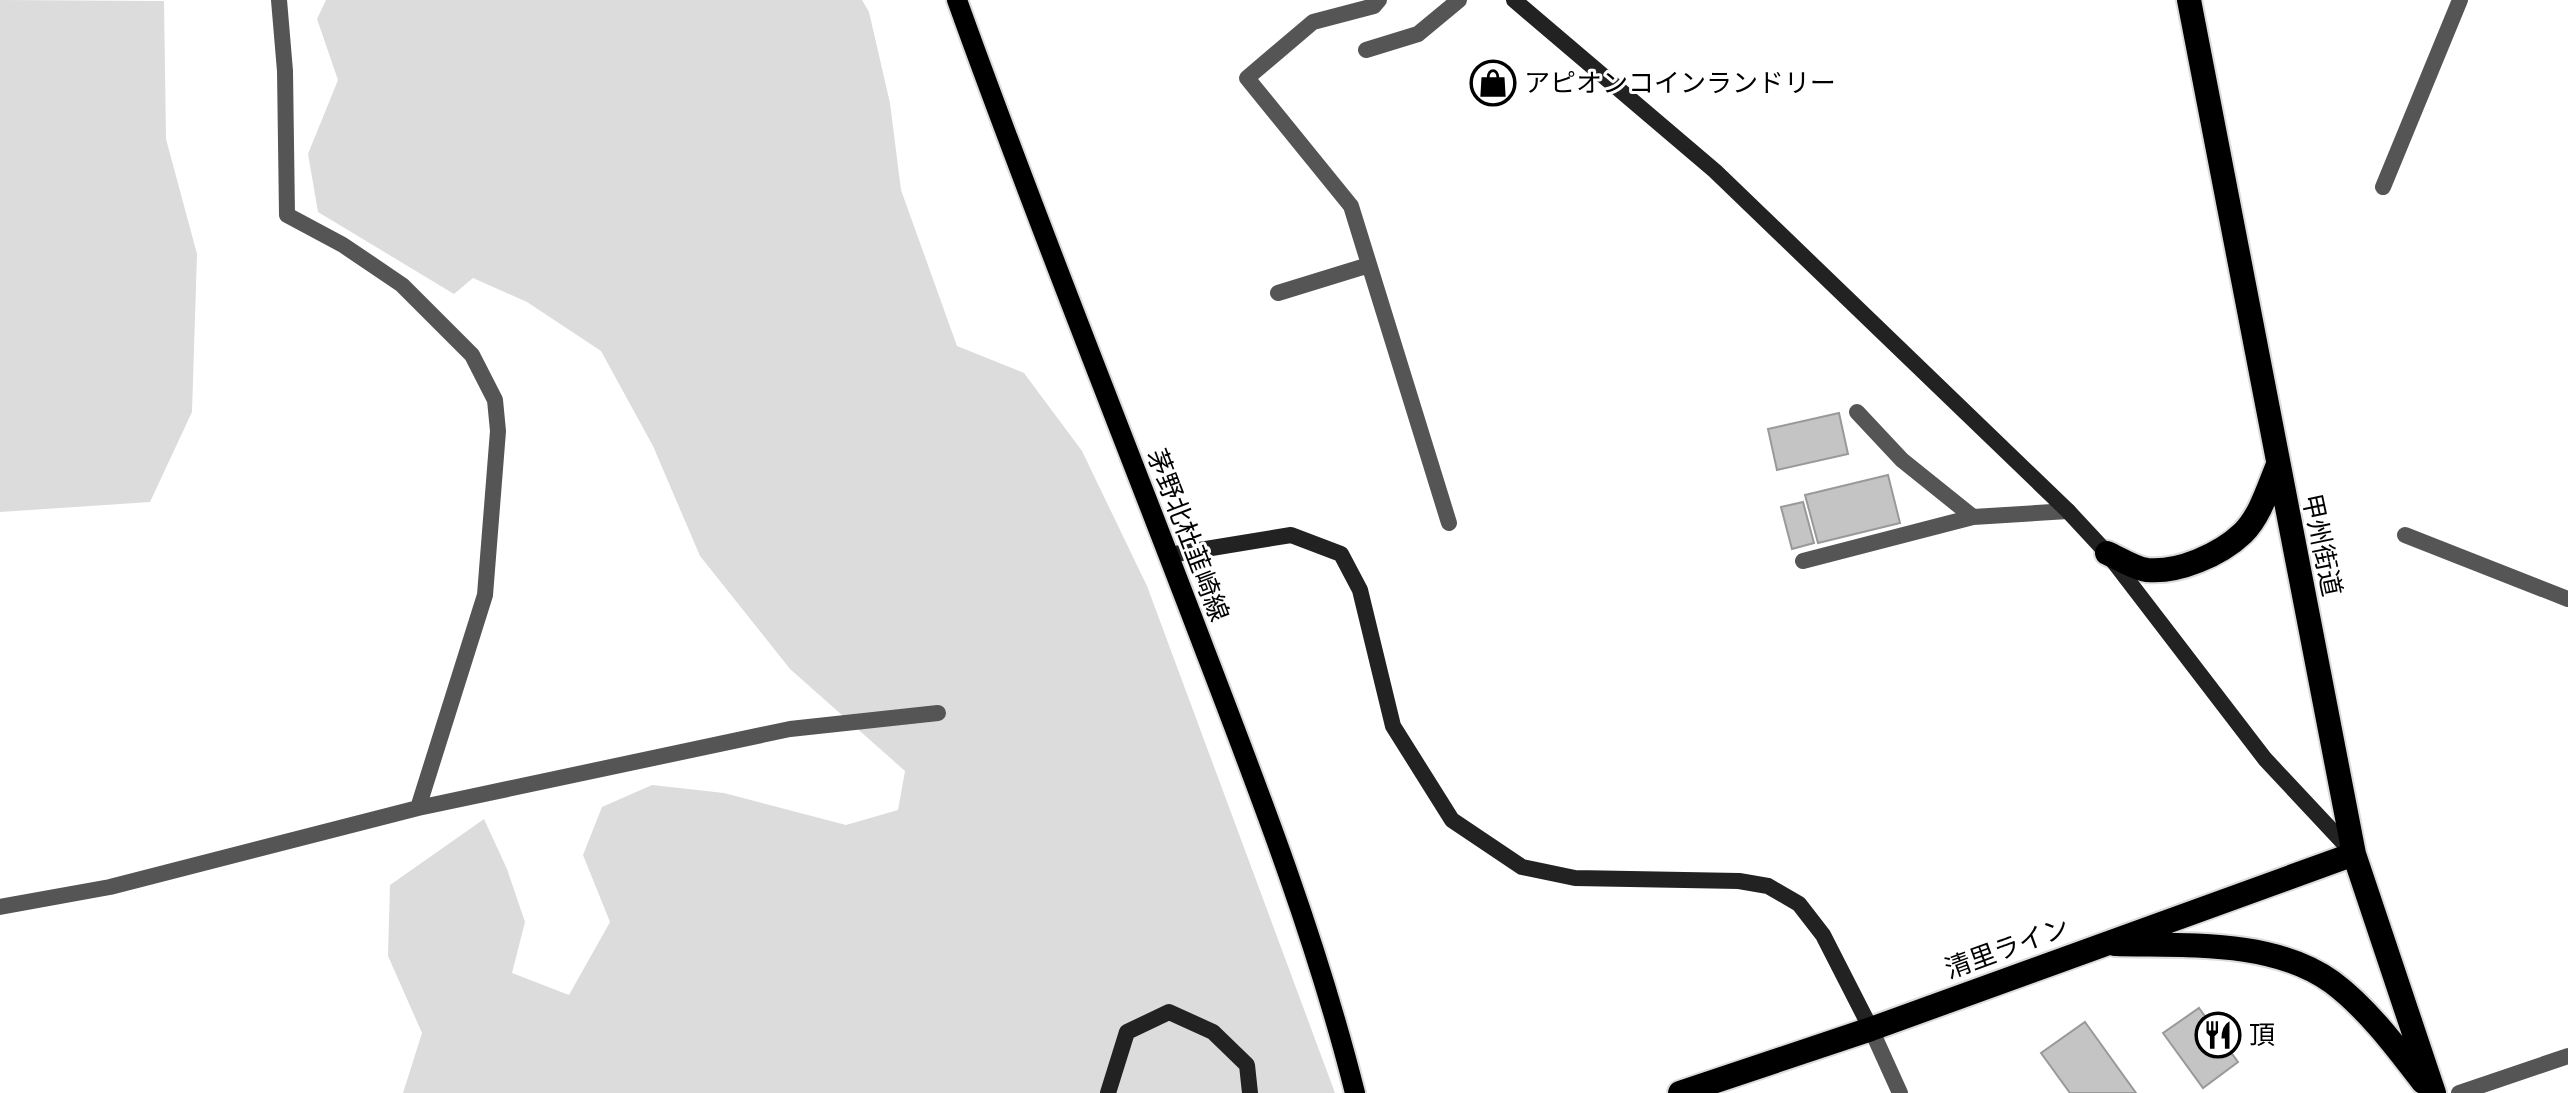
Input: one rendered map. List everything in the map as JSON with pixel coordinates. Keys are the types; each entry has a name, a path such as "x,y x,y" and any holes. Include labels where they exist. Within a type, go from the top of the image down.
{"highway":[{"name":"甲州街道","path":"2189,0 2354,854 2433,1093"},
{"path":"2107,553 2144,570 2175,570 2220,549 2243,532 2263,502 2277,467"},
{"name":"清里ライン","path":"1680,1093 1871,1029 2101,943 2354,854"},
{"path":"2101,943 2229,948 2301,966 2331,982 2360,1007 2433,1093"}],"main road":[{"name":"茅野北杜韮崎線","path":"957,0 1020,177 1254,778 1333,1003 1355,1093"}],"street":[{"path":"279,0 285,71 287,215 343,245 402,285 472,355 495,400 498,431 485,595 418,808"},
{"path":"1379,0 1374,6 1313,22 1247,78 1351,206 1449,523"},
{"path":"1366,50 1418,34 1459,0"},
{"path":"1514,0 1715,171 2068,511 2107,553 2265,759 2354,854"},
{"path":"2383,187 2460,0"},
{"path":"1278,293 1369,265"},
{"path":"1857,412 1902,460 1973,517"},
{"path":"1803,561 1973,517 2068,511"},
{"path":"1169,555 1291,535 1341,554 1360,590 1393,726 1452,820 1522,867 1575,878 1739,881 1768,886 1799,904 1823,935 1900,1093"},
{"path":"2405,535 2568,599"},
{"path":"0,907 110,887 418,808 790,729 938,713"},
{"path":"1108,1093 1127,1032 1169,1012 1213,1032 1247,1065 1250,1093"},
{"path":"2459,1093 2568,1056"}],"shaded area":[{"path":"0,0 164,1 166,139 197,254 192,412 150,502 0,512"},
{"path":"326,0 862,0 869,12 890,103 901,190 957,346 1024,373 1082,451 1147,586 1335,1093 403,1093 422,1033 388,956 390,885 484,819 507,869 525,922 512,973 569,995 610,922 583,855 602,807 652,785 724,793 846,825 898,810 905,771 790,669 700,556 653,446 601,351 527,302 473,278 454,294 318,212 308,154 338,80 317,19"}],"building":[{"path":"1839,413 1848,454 1777,470 1768,429"},
{"path":"1888,475 1900,523 1818,543 1805,495"},
{"path":"1803,502 1814,543 1792,549 1781,507"},
{"path":"2199,1008 2238,1062 2203,1088 2163,1033"},
{"path":"2085,1022 2136,1093 2070,1093 2041,1053"}],"place":[{"name":"アピオンコインランドリー","path":"1493,83"},
{"name":"頂","path":"2218,1035"}]}
